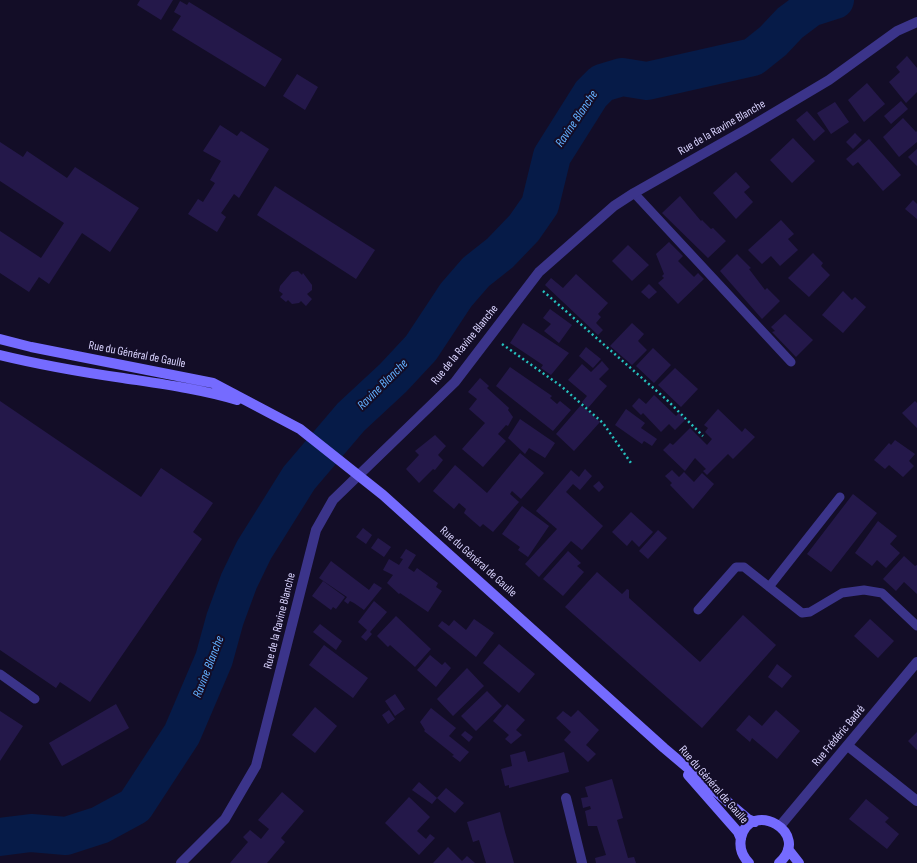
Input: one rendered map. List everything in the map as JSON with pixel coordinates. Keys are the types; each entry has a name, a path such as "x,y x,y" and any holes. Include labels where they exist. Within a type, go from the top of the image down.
{"main road":[{"name":"Rue du Général de Gaulle","path":"0,339 31,347 213,383 264,408 300,429 389,500 664,748 748,819 755,822"},
{"name":"Rue du Général de Gaulle","path":"0,355 74,370 208,392 264,408"},
{"name":"Rue du Général de Gaulle","path":"664,748 738,832 741,839"},
{"path":"749,863 741,851 741,839 746,828 755,822 768,820 780,826 786,834 788,849 799,863"},
{"path":"779,863 785,856 788,849"}],"street":[{"name":"Rue de la Ravine Blanche","path":"181,863 225,819 256,766 316,530 334,500 455,382 539,272 614,206 829,80 897,30 917,22"},
{"name":"Rue Frédéric Badré","path":"780,826 917,662"},
{"path":"848,746 917,801"},
{"path":"566,798 582,863"}],"lane":[{"path":"634,193 791,362"},
{"path":"769,586 840,497"},
{"path":"698,610 736,567 744,567 802,613 810,612 842,593 864,590 882,594 917,626"},
{"path":"0,674 35,699"}],"path":[{"path":"532,281 667,400 703,436"},
{"path":"490,336 561,386 603,423 631,463"}],"building":[{"path":"140,0 173,0 161,20 137,5"},
{"path":"180,1 187,5 189,2 282,59 265,87 172,30 181,16 174,12"},
{"path":"907,56 917,68 917,92 906,103 889,82 900,72 896,67"},
{"path":"297,74 318,87 305,110 283,96"},
{"path":"867,83 885,104 864,122 848,100"},
{"path":"901,101 908,109 891,124 884,116"},
{"path":"835,102 849,122 831,134 817,113"},
{"path":"807,111 825,131 814,141 796,120"},
{"path":"903,118 916,132 917,131 917,142 899,157 883,137"},
{"path":"220,125 237,136 241,131 269,149 239,198 234,194 221,213 226,217 217,232 188,214 198,199 203,202 215,183 210,180 221,161 203,151"},
{"path":"855,133 862,140 853,149 846,142"},
{"path":"793,138 815,161 792,183 770,160"},
{"path":"869,139 901,175 883,191 858,162 853,166 846,159"},
{"path":"0,142 23,157 27,151 67,178 75,167 139,208 110,252 82,233 49,284 39,277 29,292 0,273 0,231 41,258 64,223 0,181"},
{"path":"917,149 917,166 908,157"},
{"path":"736,172 750,187 744,192 753,202 736,219 713,193"},
{"path":"275,186 375,250 356,279 257,215"},
{"path":"680,196 701,221 702,220 711,229 713,228 726,241 708,258 662,213"},
{"path":"913,200 917,204 917,219 905,209"},
{"path":"781,220 794,234 788,239 798,250 780,266 771,256 762,264 748,250"},
{"path":"669,242 683,256 678,261 694,277 698,273 704,279 678,304 658,283 664,278 662,276 664,274 656,254"},
{"path":"628,245 649,265 632,281 612,261"},
{"path":"813,253 823,263 821,266 830,275 809,297 788,278"},
{"path":"737,254 751,268 749,269 765,290 767,288 780,301 762,319 720,271"},
{"path":"298,271 302,275 303,273 312,285 312,290 307,294 312,299 306,306 301,301 299,303 292,304 288,300 286,302 280,297 283,294 279,291 280,286 292,272"},
{"path":"576,274 608,303 598,314 601,317 596,323 603,330 598,335 545,285 551,278 563,288"},
{"path":"649,284 657,292 649,299 641,292"},
{"path":"843,291 852,300 855,297 866,307 843,333 822,315"},
{"path":"550,309 572,325 559,343 544,331 551,324 543,318"},
{"path":"785,314 813,340 796,357 772,332 775,331 771,327"},
{"path":"523,323 569,353 551,375 541,368 543,365 510,343"},
{"path":"632,323 644,334 638,341 647,350 632,365 610,346"},
{"path":"586,347 601,359 593,368 579,356"},
{"path":"653,348 671,365 654,383 636,366"},
{"path":"602,361 609,369 599,379 607,386 588,408 582,402 587,396 568,380 582,364 591,372"},
{"path":"510,367 552,396 550,398 557,404 560,401 571,410 553,431 496,386"},
{"path":"675,368 698,389 681,407 658,385"},
{"path":"480,378 489,386 487,388 509,408 508,410 513,417 508,426 506,425 498,434 506,441 483,467 462,449 485,423 469,409 477,399 468,392"},
{"path":"654,395 676,416 679,413 685,420 675,430 669,424 661,432 643,413 641,415 632,406 639,398 646,404"},
{"path":"0,401 141,497 161,468 213,503 193,532 202,539 90,702 60,682 56,688 0,650"},
{"path":"915,401 917,403 917,428 902,413"},
{"path":"581,405 600,422 574,451 556,434"},
{"path":"626,409 645,423 641,428 657,439 652,446 644,441 642,444 615,425"},
{"path":"718,409 742,432 745,428 755,437 733,459 728,454 707,475 703,471 706,469 695,458 685,471 663,450 670,443 673,445 690,428 707,445 712,439 705,432 708,428 704,425"},
{"path":"520,419 555,443 545,458 529,448 525,454 508,438"},
{"path":"435,435 446,446 438,455 443,460 435,470 433,469 419,483 406,469 419,455 415,451"},
{"path":"895,440 915,454 909,461 914,466 903,477 889,465 885,469 874,460 889,443 891,445"},
{"path":"520,453 544,473 521,499 512,491 510,494 519,502 493,532 483,524 480,527 464,513 466,509 459,503 454,509 433,491 455,465 487,493"},
{"path":"585,469 592,476 580,490 573,484 566,492 603,526 582,550 571,541 539,577 525,564 557,529 536,511 571,470 579,477"},
{"path":"672,470 679,477 684,472 694,482 702,473 714,484 693,509 670,485 672,483 665,476"},
{"path":"599,481 604,487 599,492 593,486"},
{"path":"853,494 877,513 831,572 807,554"},
{"path":"522,506 549,526 528,557 518,550 520,547 502,534"},
{"path":"631,512 653,532 639,547 632,540 627,546 612,532"},
{"path":"878,521 897,536 890,544 900,553 886,568 877,560 872,566 855,553"},
{"path":"363,528 372,535 366,544 356,537"},
{"path":"658,530 667,538 648,559 639,551"},
{"path":"378,538 391,547 384,557 371,548"},
{"path":"406,549 416,555 408,568 414,572 417,568 438,583 436,587 442,591 428,612 400,593 399,594 387,583 393,575 383,570 389,559 399,565 403,559 400,558"},
{"path":"568,551 581,563 577,566 584,572 563,596 543,579"},
{"path":"904,556 915,566 917,565 917,594 904,582 896,591 883,579"},
{"path":"331,561 369,590 374,583 382,588 364,610 350,601 348,604 344,601 347,597 319,578"},
{"path":"597,572 622,594 627,589 629,590 629,598 700,662 743,615 776,645 702,728 565,607"},
{"path":"323,581 345,597 336,609 333,607 331,610 312,596"},
{"path":"374,601 387,612 370,632 372,634 366,641 361,637 367,630 358,622"},
{"path":"396,616 431,649 415,667 390,645 388,647 377,636"},
{"path":"474,619 494,633 476,657 438,626 442,621 449,626 454,620 466,630"},
{"path":"870,619 894,641 878,658 854,636"},
{"path":"320,624 342,641 336,650 313,632"},
{"path":"499,644 535,674 519,693 483,663"},
{"path":"324,645 368,678 353,698 309,665"},
{"path":"430,655 442,665 445,662 451,668 436,687 417,670"},
{"path":"777,664 792,676 782,688 768,677"},
{"path":"467,668 484,686 453,716 437,699"},
{"path":"487,691 502,706 476,731 461,716"},
{"path":"395,694 405,709 395,716 385,701"},
{"path":"116,704 129,728 62,766 49,743"},
{"path":"507,704 525,720 516,730 522,735 511,744 505,739 509,735 493,721"},
{"path":"315,707 337,726 315,753 292,735"},
{"path":"431,708 456,728 449,736 469,752 460,762 452,756 454,755 424,731 425,730 420,722"},
{"path":"389,710 395,719 388,724 382,715"},
{"path":"578,710 599,730 586,745 596,754 588,762 564,740 571,732 556,718 563,711 571,717"},
{"path":"776,710 800,731 777,759 752,738 750,742 736,730 749,715 762,726"},
{"path":"0,711 23,726 0,761"},
{"path":"465,731 473,737 469,742 461,735"},
{"path":"917,732 917,750 908,741"},
{"path":"525,751 528,762 564,752 569,772 509,788 509,785 505,786 501,769 512,766 510,755"},
{"path":"612,779 623,818 617,820 628,858 634,857 636,863 596,863 595,858 606,855 597,826 588,826 585,811 591,809 590,806 583,808 581,798 588,797 585,787"},
{"path":"419,782 437,798 432,804 412,790"},
{"path":"446,788 464,803 455,813 437,798"},
{"path":"282,792 304,811 281,838 285,842 267,863 230,863 248,842 243,837 250,830 261,839 269,829 258,820"},
{"path":"409,797 430,817 417,831 426,839 430,834 435,838 419,855 385,823"},
{"path":"866,799 889,818 885,822 899,834 887,849 849,819"},
{"path":"500,812 514,863 486,863 479,840 473,842 467,822"},
{"path":"448,847 462,861 467,856 475,863 433,863"}],"waterway":[{"name":"Ravine Blanche","path":"0,837 31,833 66,836 100,825 135,806 182,734 214,659 225,619 239,581 254,550 299,478 351,417 393,378 421,348 456,295 476,272 500,253 524,228 540,205 552,156 591,94 602,83 622,77 647,81 753,57 773,41 790,23 810,8 835,0"}]}
